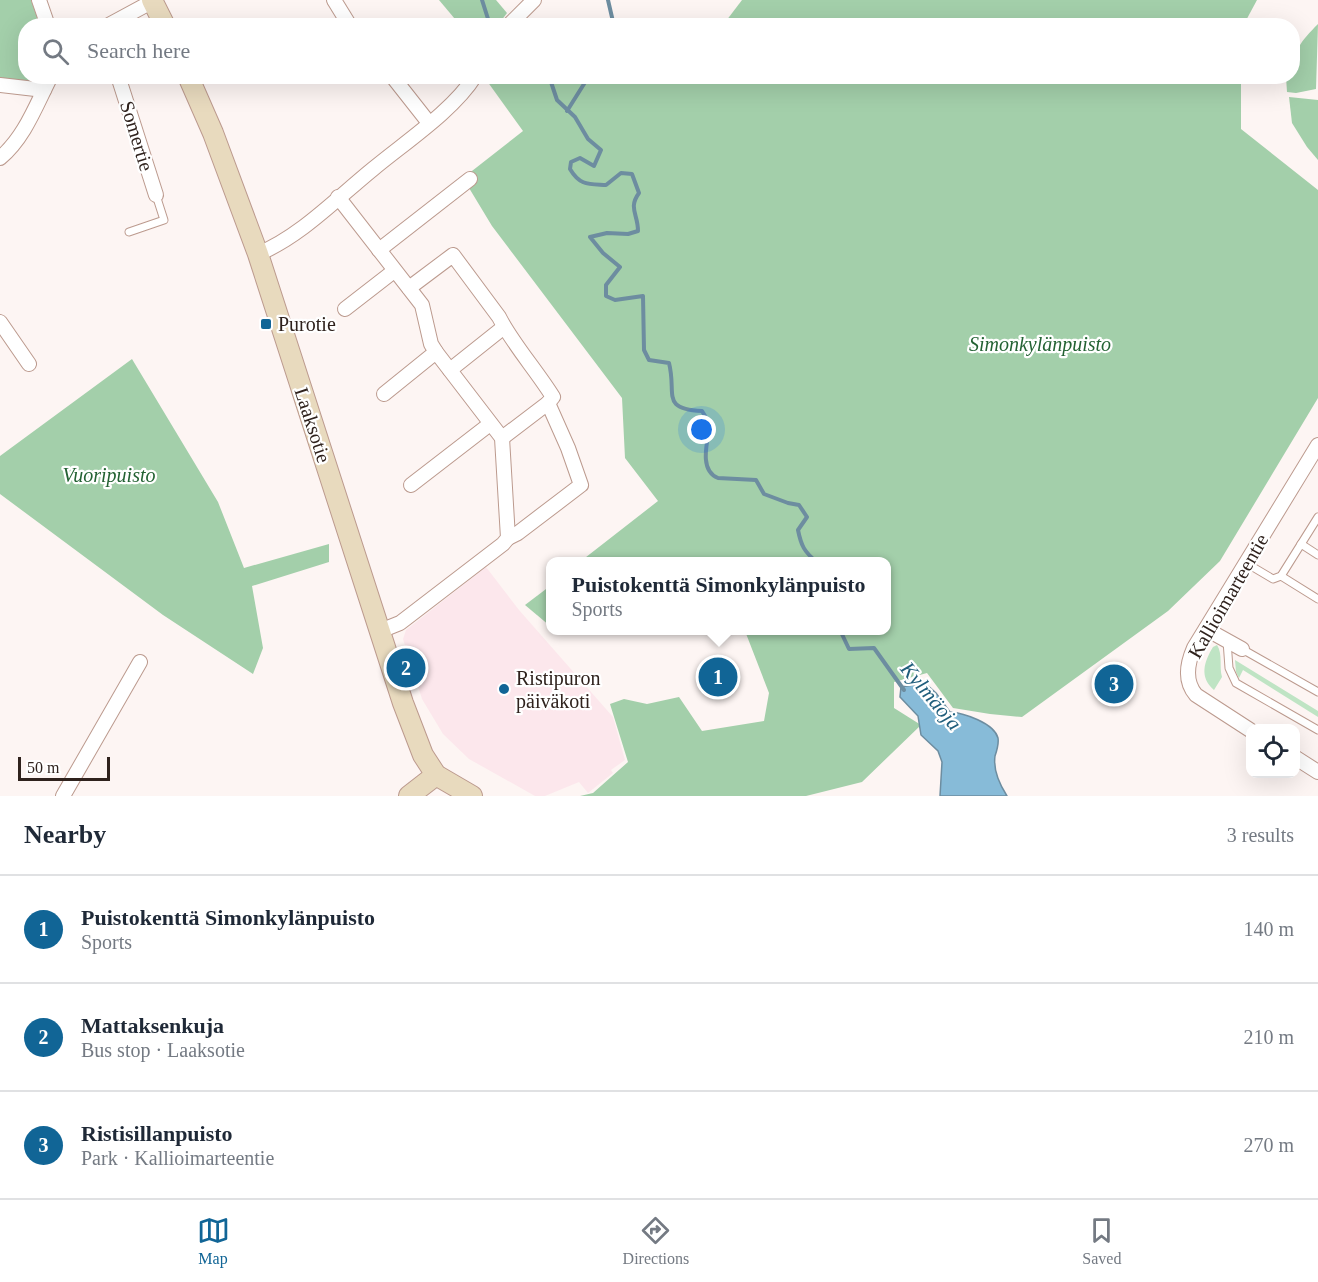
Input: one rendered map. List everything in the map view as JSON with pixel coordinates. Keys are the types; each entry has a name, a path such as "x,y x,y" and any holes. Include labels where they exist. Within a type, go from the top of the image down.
{"main road":[{"path":"153,0 161,18"},
{"name":"Laaksotie","path":"192,84 213,133 258,254 403,703 423,755 436,775"},
{"path":"409,796 436,775 472,796"}],"street":[{"path":"39,0 45,18"},
{"path":"121,18 153,0"},
{"path":"334,0 345,18"},
{"path":"516,18 534,0"},
{"path":"0,158 11,149 25,130 47,84"},
{"name":"Somertie","path":"121,84 156,195"},
{"path":"398,84 429,123"},
{"path":"258,254 286,240 429,123 469,84"},
{"path":"0,85 44,90"},
{"path":"379,250 470,179"},
{"path":"338,197 422,305 431,344 502,438 508,538"},
{"path":"409,288 453,255 536,369 553,397 502,438"},
{"path":"345,309 394,271"},
{"path":"0,322 29,364"},
{"path":"450,370 504,327"},
{"path":"384,394 436,352"},
{"path":"380,631 400,623 416,612 508,538 518,533 581,485 548,403"},
{"path":"411,485 490,424"},
{"name":"Kallioimarteentie","path":"1246,727 1192,690 1187,677 1188,662 1318,445"},
{"path":"1206,629 1242,649"},
{"path":"63,796 140,662"},
{"path":"1300,761 1318,772"}],"lane":[{"path":"129,232 164,220 156,195"},
{"path":"1246,563 1273,579 1281,576 1318,517"},
{"path":"1301,544 1318,555"},
{"path":"1281,576 1318,600"},
{"path":"1227,641 1229,669 1236,683 1318,730"},
{"path":"1242,649 1318,692"}],"shaded area":[{"name":"Ristipuron päiväkoti","path":"486,567 519,610 613,717 625,760 611,770 613,773 588,793 579,782 545,796 535,796 469,759 443,734 422,699 403,639 406,630"}],"green space":[{"path":"0,0 31,0 37,18 18,18 18,83 0,81"},
{"path":"439,0 496,0 507,13 503,18 454,18"},
{"path":"742,0 1257,0 1247,18 728,18"},
{"path":"1318,24 1316,89 1296,93 1287,92 1286,84 1300,84 1300,46"},
{"name":"Simonkylänpuisto","path":"489,84 1241,84 1241,129 1318,190 1318,398 1220,561 1168,611 1022,717 953,708 927,673 894,682 894,708 921,725 862,782 806,796 580,796 593,793 628,762 610,704 624,699 647,704 679,697 702,731 764,721 769,693 747,635 891,635 891,557 586,557 658,501 625,458 622,398 492,226 463,178 523,131"},
{"path":"1289,97 1318,100 1318,160 1292,123"},
{"name":"Vuoripuisto","path":"132,359 218,502 244,568 329,544 329,562 252,586 263,648 253,674 163,615 0,494 0,456"},
{"path":"546,589 546,623 525,605"},
{"path":"1217,645 1220,652 1222,677 1214,690 1206,680 1205,664 1213,647"},
{"path":"1235,660 1318,711 1318,717 1243,670 1239,678"}],"water":[{"path":"925,683 936,693 950,712 963,714 985,723 995,733 998,742 995,767 1007,796 940,796 942,762 938,751 921,735 918,716 900,697 901,687"}],"waterway":[{"name":"Kylmäoja","path":"482,0 488,18"},
{"path":"608,0 612,18"},
{"name":"Kylmäoja","path":"552,84 557,100 575,117 588,139 601,150 594,166 580,158 571,162 570,169 577,179 585,183 606,185 621,173 632,174 639,193 634,203 638,231 628,234 607,233 590,237 603,253 620,267 606,285 606,296 615,300 643,296 644,350 649,360 669,363 675,403 689,410 702,411 710,424 706,446 708,468 718,478 756,480 764,494 799,505 807,517 798,530 800,540 811,557"},
{"path":"567,111 584,84"},
{"name":"Kylmäoja","path":"842,635 849,649 874,648 904,690"}],"place":[{"name":"Purotie","path":"266,324"},
{"name":"Mattaksenkuja","path":"406,668"},
{"name":"Puistokenttä Simonkylänpuisto","path":"718,677"},
{"name":"Ristisillanpuisto","path":"1114,684"},
{"name":"Ristipuron päiväkoti","path":"504,689"}]}
